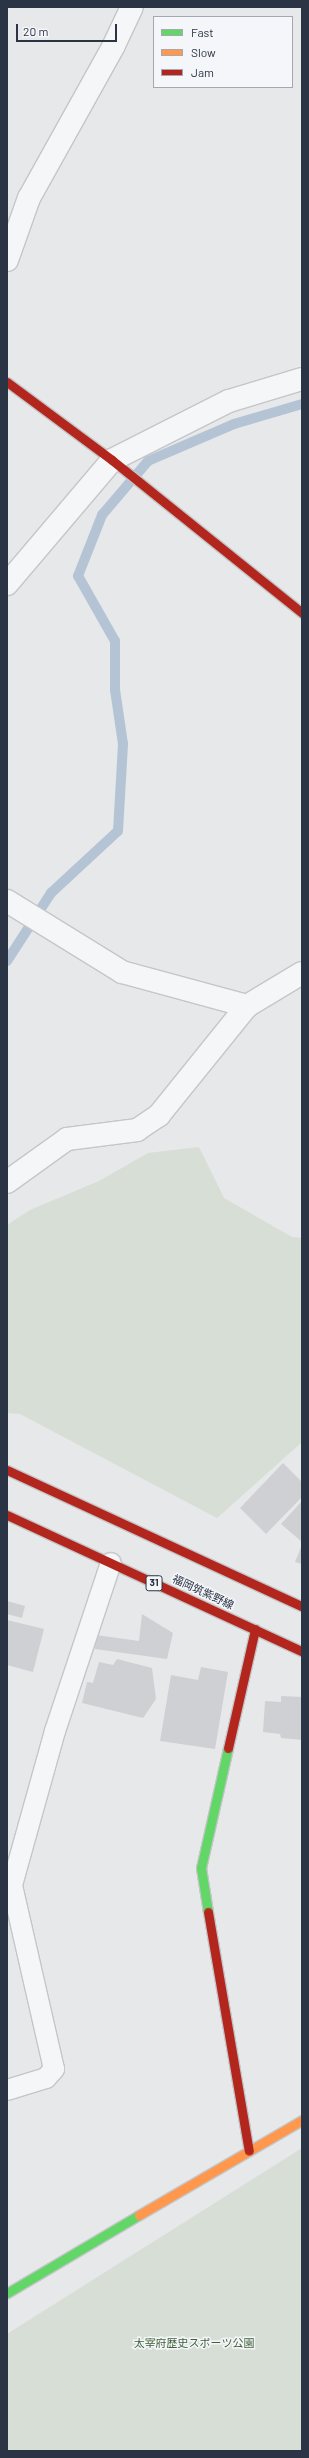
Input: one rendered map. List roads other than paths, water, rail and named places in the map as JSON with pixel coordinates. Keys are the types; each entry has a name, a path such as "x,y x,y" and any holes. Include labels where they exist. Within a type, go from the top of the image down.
{"street":[{"path":"7,260 29,198 114,45 132,7"},
{"path":"7,584 112,460 229,401 302,379"},
{"path":"7,382 112,460 302,613"},
{"path":"7,901 122,972 247,1006"},
{"path":"7,1182 67,1139 137,1130 159,1115 247,1006 302,973"},
{"path":"7,1470 302,1606"},
{"name":"福岡筑紫野線","path":"7,1515 302,1651"},
{"path":"249,2151 202,1868 256,1630"},
{"path":"7,2293 302,2120"}],"lane":[{"path":"7,2090 46,2078 54,2068 9,1886 55,1731 111,1563"}],"waterway":[{"path":"7,961 51,893 118,831 123,744 115,690 115,641 78,576 102,515 148,461 234,424 302,404"}],"park label":[{"name":"太宰府歴史スポーツ公園","path":"194,2343"}]}
